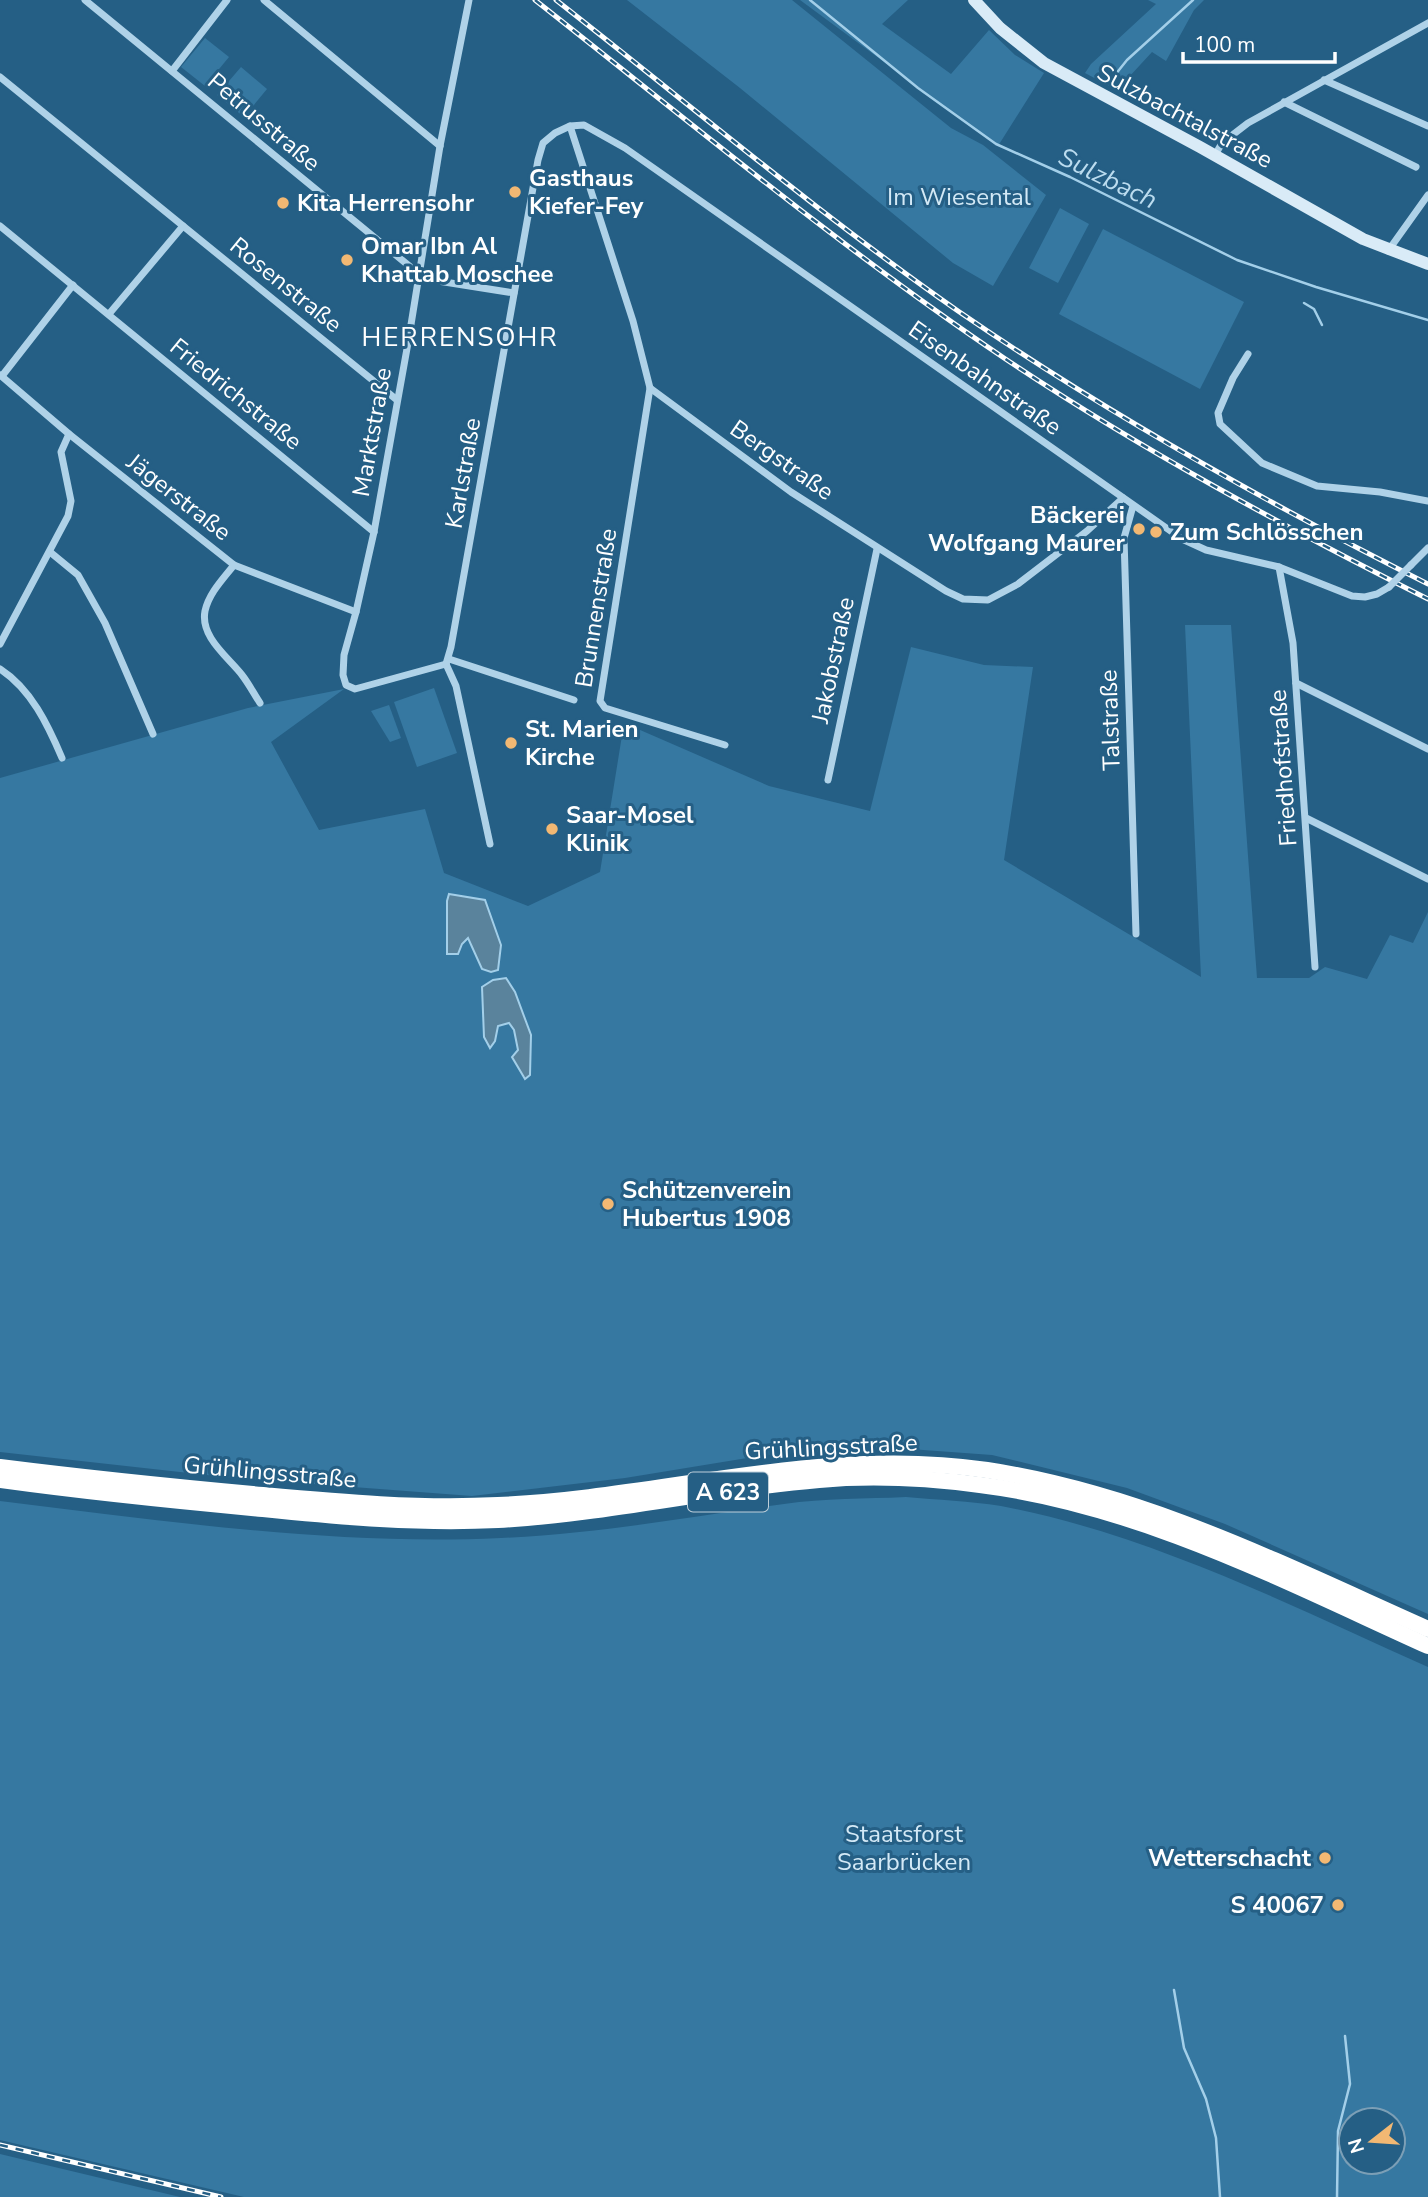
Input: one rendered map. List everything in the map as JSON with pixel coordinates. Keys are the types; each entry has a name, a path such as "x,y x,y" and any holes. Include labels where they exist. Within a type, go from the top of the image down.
{"highway":[{"name":"Grühlingsstraße","path":"0,1467 192,1488 433,1507 572,1500 762,1471 820,1465 933,1464 985,1470 1067,1486 1156,1511 1428,1629"},
{"name":"A 623","path":"0,1480 192,1503 435,1521 498,1520 570,1514 820,1480 880,1477 934,1479 1041,1494 1151,1526 1205,1546 1428,1646"}],"main road":[{"name":"Sulzbachtalstraße","path":"974,0 1000,28 1044,63 1363,239 1388,251 1428,264"}],"street":[{"name":"Petrusstraße","path":"85,0 419,274"},
{"path":"172,71 227,0"},
{"path":"264,0 440,146"},
{"name":"Marktstraße","path":"447,662 355,689 346,685 343,675 344,655 374,532 440,146 469,0"},
{"path":"1215,155 1222,143 1235,132 1428,23"},
{"name":"Rosenstraße","path":"0,77 397,400"},
{"path":"1324,80 1428,127"},
{"path":"1284,103 1416,167"},
{"name":"Karlstraße","path":"447,662 538,160 543,143 555,133 584,125"},
{"name":"Eisenbahnstraße","path":"584,125 625,148 1182,539 1206,550 1279,566 1352,596 1365,597 1390,587 1428,548"},
{"path":"570,127 633,321 650,388"},
{"path":"1388,251 1428,195"},
{"name":"Friedrichstraße","path":"0,226 374,532"},
{"path":"109,314 183,226"},
{"path":"419,274 438,281 514,293"},
{"path":"1,375 73,285"},
{"path":"1248,354 1233,378 1218,413 1220,424 1262,463 1317,486 1380,492 1428,501"},
{"name":"Jägerstraße","path":"1,375 69,434 234,565 356,612"},
{"name":"Bergstraße","path":"650,388 791,492 877,549 963,599 988,600 1028,576 1087,531 1122,498"},
{"name":"Brunnenstraße","path":"650,388 600,701 605,708 725,745"},
{"path":"0,644 68,516 71,501 61,452 69,434"},
{"name":"Talstraße","path":"1133,506 1124,538 1136,934"},
{"name":"Jakobstraße","path":"828,780 877,549"},
{"path":"50,552 78,575 105,623 153,734"},
{"path":"234,565 211,595 205,609 205,620 214,642 242,675 260,703"},
{"name":"Friedhofstraße","path":"1279,566 1293,643 1315,967"},
{"path":"447,662 574,700"},
{"path":"447,662 456,686 491,844"},
{"path":"0,669 12,677 33,701 62,758"},
{"path":"1296,683 1428,749"},
{"path":"1306,818 1428,878"}],"green space":[{"name":"Im Wiesental","path":"627,0 792,0 951,128 983,145 1046,195 993,286 953,263 740,88"},
{"path":"800,0 908,0 882,24 951,74 989,30 1015,55 1044,73 998,146"},
{"path":"1148,0 1204,0 1194,10 1166,61 1152,52 1117,90 1085,73 1091,64 1156,4"},
{"path":"205,38 229,57 205,86 181,67"},
{"path":"241,67 267,89 244,117 217,95"},
{"path":"1060,208 1089,224 1058,283 1029,268"},
{"path":"1103,229 1244,302 1200,389 1059,314"},
{"path":"1185,625 1231,625 1257,978 1309,978 1325,967 1367,979 1390,935 1413,943 1428,912 1428,1614 1225,1524 1127,1488 992,1455 896,1448 766,1455 625,1478 472,1496 234,1478 0,1452 0,778 248,708 344,689 271,742 319,830 425,809 444,873 528,906 600,872 624,723 769,786 870,811 911,647 984,665 1033,667 1004,860 1201,977"},
{"path":"434,688 457,753 417,767 394,702"},
{"path":"389,705 401,738 390,742 371,711"},
{"name":"Staatsforst Saarbrücken","path":"906,1497 1001,1506 1056,1518 1111,1534 1219,1574 1428,1667 1428,2197 244,2197 0,2140 0,1501 250,1530 438,1540 572,1533 830,1500"},
{"path":"0,2154 180,2197 0,2197"}],"shaded area":[{"path":"449,894 485,900 501,945 498,970 491,972 482,969 468,938 458,954 447,954"},
{"path":"506,978 515,992 531,1035 530,1075 525,1079 512,1057 518,1050 514,1030 509,1023 498,1026 495,1041 490,1048 484,1037 482,987 493,980"}],"waterway":[{"name":"Sulzbach","path":"810,0 918,88 996,144 1070,177 1237,260 1428,320"},
{"path":"1115,75 1127,60 1193,0"},
{"path":"1304,303 1314,309 1322,325"},
{"path":"1174,1990 1184,2048 1206,2099 1216,2138 1220,2197"},
{"path":"1337,2197 1338,2131 1350,2084 1345,2036"}],"railway":[{"path":"535,0 825,229 1004,358 1160,455 1428,599"},
{"path":"556,0 855,236 958,311 1072,386 1188,455 1428,584"},
{"path":"0,2145 221,2197"}],"place":[{"name":"Gasthaus Kiefer-Fey","path":"515,192"},
{"name":"Kita Herrensohr","path":"283,203"},
{"name":"Omar Ibn Al Khattab Moschee","path":"347,260"},
{"name":"Bäckerei Wolfgang Maurer","path":"1139,529"},
{"name":"Zum Schlösschen","path":"1156,532"},
{"name":"St. Marien Kirche","path":"511,743"},
{"name":"Saar-Mosel Klinik","path":"552,829"},
{"name":"Schützenverein Hubertus 1908","path":"608,1204"},
{"name":"Wetterschacht","path":"1325,1858"},
{"name":"S 40067","path":"1338,1905"}],"district":[{"name":"HERRENSOHR","path":"460,337"}]}
